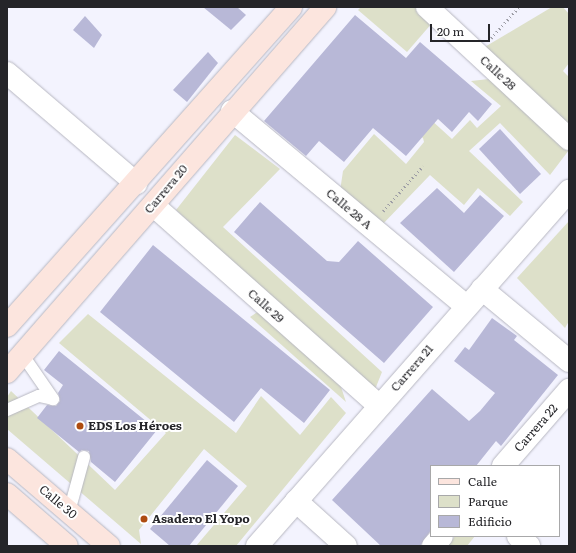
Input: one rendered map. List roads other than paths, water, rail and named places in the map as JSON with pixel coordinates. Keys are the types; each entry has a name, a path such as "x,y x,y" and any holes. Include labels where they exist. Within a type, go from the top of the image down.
{"main road":[{"path":"7,326 136,183 291,7"},
{"name":"Carrera 20","path":"7,372 153,205 232,111 325,7"},
{"name":"Calle 30","path":"7,459 109,546"},
{"path":"7,494 67,546"}],"street":[{"name":"Calle 28","path":"427,7 569,139"},
{"path":"7,73 136,183"},
{"name":"Calle 28 A","path":"232,111 466,306"},
{"name":"Carrera 21","path":"257,546 466,306 569,191"},
{"name":"Calle 29","path":"153,205 380,406"},
{"path":"482,288 569,361"},
{"name":"Carrera 22","path":"504,465 569,390"},
{"path":"296,501 346,546"},
{"path":"434,546 441,537"},
{"path":"519,537 529,546"}],"lane":[{"path":"7,410 39,396 53,399 22,354"},
{"path":"69,512 84,457"}],"place":[{"name":"EDS Los Héroes","path":"80,426"},
{"name":"Asadero El Yopo","path":"144,519"}]}
